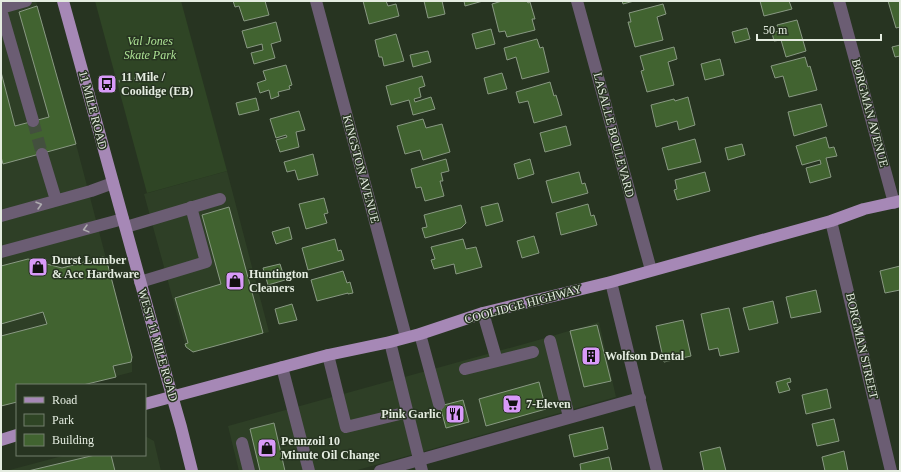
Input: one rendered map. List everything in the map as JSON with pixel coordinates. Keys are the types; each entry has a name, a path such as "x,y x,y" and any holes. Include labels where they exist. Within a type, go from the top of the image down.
{"main road":[{"name":"11 MILE ROAD","path":"63,1 124,223"},
{"name":"COOLIDGE HIGHWAY","path":"146,404 328,355 420,334 483,312 611,282 832,221 864,209 897,202"},
{"name":"WEST 11 MILE ROAD","path":"124,223 173,397 192,471"},
{"path":"1,440 16,436"}],"street":[{"path":"26,1 1,9 33,121"},
{"name":"KINGSTON AVENUE","path":"316,1 406,337"},
{"name":"LASALLE BOULEVARD","path":"577,1 651,270"},
{"name":"BORGMAN AVENUE","path":"839,1 897,202"},
{"path":"42,154 56,200"},
{"path":"1,216 91,191 113,183"},
{"path":"1,252 220,199"},
{"path":"140,282 206,262 191,207"},
{"name":"BORGMAN STREET","path":"832,221 892,471"},
{"path":"611,282 657,471"},
{"path":"483,312 497,361"},
{"path":"420,334 439,404"},
{"path":"550,341 569,417"},
{"path":"390,342 421,465"},
{"path":"465,370 533,352"},
{"path":"328,355 346,427 408,412"},
{"path":"282,368 309,471"},
{"path":"380,471 421,465 569,417 640,398"},
{"path":"242,443 249,471"}],"path":[{"path":"111,83 134,78 138,80 139,84"}],"shaded area":[{"path":"1,1 36,1 76,144 132,357 132,372 87,384 16,384 16,386 1,406"},
{"path":"227,171 269,332 193,352 186,347 144,194"},
{"path":"599,322 616,397 354,471 239,471 228,426"},
{"path":"146,437 154,441 161,471 6,471 62,456 146,456"}],"green space":[{"name":"Val Jones Skate Park","path":"95,1 181,1 227,171 147,193"}],"building":[{"path":"233,1 265,1 269,15 244,21 239,6 235,7"},
{"path":"363,1 386,1 388,6 396,4 399,16 369,24"},
{"path":"424,1 442,1 445,14 428,18"},
{"path":"464,1 483,1 465,6"},
{"path":"502,1 530,2 535,19 532,19 535,30 507,37 505,31 499,32 492,4"},
{"path":"622,1 634,1 623,4"},
{"path":"760,1 789,1 792,9 764,16"},
{"path":"888,1 900,1 900,27 896,28"},
{"path":"663,4 666,14 657,17 663,40 635,47 628,22 631,22 629,13"},
{"path":"37,6 76,144 3,164 1,157 1,72 15,126 49,117 19,12"},
{"path":"797,20 806,51 786,57 781,40 774,41 772,33 779,31 777,25"},
{"path":"276,22 281,41 271,44 275,58 254,64 251,53 263,50 262,44 247,48 242,31"},
{"path":"747,28 750,39 735,43 732,32"},
{"path":"491,29 495,44 476,49 472,34"},
{"path":"396,34 404,61 384,66 382,57 379,57 375,40"},
{"path":"537,39 540,48 543,47 549,72 522,79 516,57 507,60 504,48"},
{"path":"900,45 900,56 895,57 892,47"},
{"path":"674,47 677,59 668,62 674,85 647,92 641,71 644,70 640,56"},
{"path":"428,51 431,62 413,67 410,55"},
{"path":"805,57 808,67 810,66 817,90 789,97 783,76 775,78 771,66"},
{"path":"720,59 724,75 705,80 701,64"},
{"path":"286,65 292,85 289,86 290,89 278,92 279,96 271,99 269,90 260,93 257,83 266,80 263,71"},
{"path":"502,73 507,89 488,94 484,78"},
{"path":"422,76 425,86 419,88 421,97 414,99 415,102 431,97 435,109 413,115 409,100 391,105 386,86"},
{"path":"550,82 562,115 534,123 528,101 519,103 516,92"},
{"path":"688,97 695,125 679,130 677,121 656,127 651,105"},
{"path":"256,98 259,110 239,115 236,103"},
{"path":"821,104 827,126 794,136 788,112"},
{"path":"299,111 305,130 296,132 299,147 280,152 276,140 287,137 286,135 276,138 270,119"},
{"path":"423,119 426,128 442,124 450,152 423,160 420,150 405,154 397,126"},
{"path":"566,126 571,145 545,152 540,133"},
{"path":"826,137 829,148 834,147 837,156 826,158 831,177 810,183 806,168 821,164 820,160 802,165 796,146"},
{"path":"695,139 701,162 668,170 662,148"},
{"path":"742,144 745,155 728,160 725,148"},
{"path":"313,154 318,175 298,180 295,170 287,172 284,162"},
{"path":"446,159 449,171 441,173 443,181 440,181 444,196 425,201 421,187 416,188 411,169"},
{"path":"530,159 534,174 518,179 514,164"},
{"path":"579,172 582,184 585,183 588,193 552,203 546,181"},
{"path":"705,172 710,191 677,200 674,190 677,189 675,180"},
{"path":"324,198 328,213 324,214 327,223 306,229 299,204"},
{"path":"498,203 503,221 486,226 481,207"},
{"path":"588,204 591,216 594,215 597,225 561,235 556,213"},
{"path":"461,205 466,223 461,228 425,238 422,228 427,227 424,215"},
{"name":"Huntington Cleaners","path":"229,207 263,333 193,352 186,347 185,344 188,343 175,298 221,284 202,215"},
{"path":"289,227 292,239 276,244 272,232"},
{"path":"534,236 539,253 522,258 517,241"},
{"path":"335,239 338,251 341,250 344,260 308,270 302,248"},
{"path":"463,239 466,249 476,247 482,267 456,274 454,264 434,269 431,260 435,259 431,247"},
{"path":"103,257 106,258 132,357 131,362 113,366 116,377 87,384 16,384 16,402 1,406 1,336 47,324 43,312 1,324 1,266 28,259 62,268"},
{"path":"280,264 285,280 268,285 263,268"},
{"path":"900,266 900,290 885,293 880,271"},
{"path":"343,271 347,283 350,282 353,293 317,301 311,280"},
{"path":"816,290 821,312 791,318 786,297"},
{"path":"773,301 778,323 749,330 743,308"},
{"path":"292,304 297,320 279,324 275,309"},
{"path":"729,308 739,352 720,356 718,348 709,350 701,314"},
{"path":"683,320 691,356 664,362 656,326"},
{"name":"Wolfson Dental","path":"597,325 611,381 584,387 570,331"},
{"path":"790,378 791,382 787,383 790,390 779,393 776,382"},
{"name":"7-Eleven","path":"539,382 546,409 486,426 479,399"},
{"path":"827,389 831,408 806,414 802,395"},
{"path":"463,400 469,422 446,428 440,406"},
{"path":"834,419 839,441 817,446 812,424"},
{"name":"Pennzoil 10 Minute Oil Change","path":"274,423 285,471 260,471 250,429"},
{"path":"603,427 608,449 574,457 569,435"},
{"path":"720,447 726,471 704,471 700,452"},
{"path":"844,451 848,471 825,471 822,457"},
{"path":"91,456 111,456 115,471 28,471"},
{"path":"609,457 612,471 581,471 580,464"}],"tunnel":[{"path":"33,121 42,154"}],"place":[{"name":"11 Mile / Coolidge (EB)","path":"107,84"},
{"name":"Durst Lumber & Ace Hardware","path":"38,267"},
{"name":"Huntington Cleaners","path":"235,281"},
{"name":"Wolfson Dental","path":"591,356"},
{"name":"7-Eleven","path":"512,404"},
{"name":"Pink Garlic","path":"455,414"},
{"name":"Pennzoil 10 Minute Oil Change","path":"267,448"}]}
